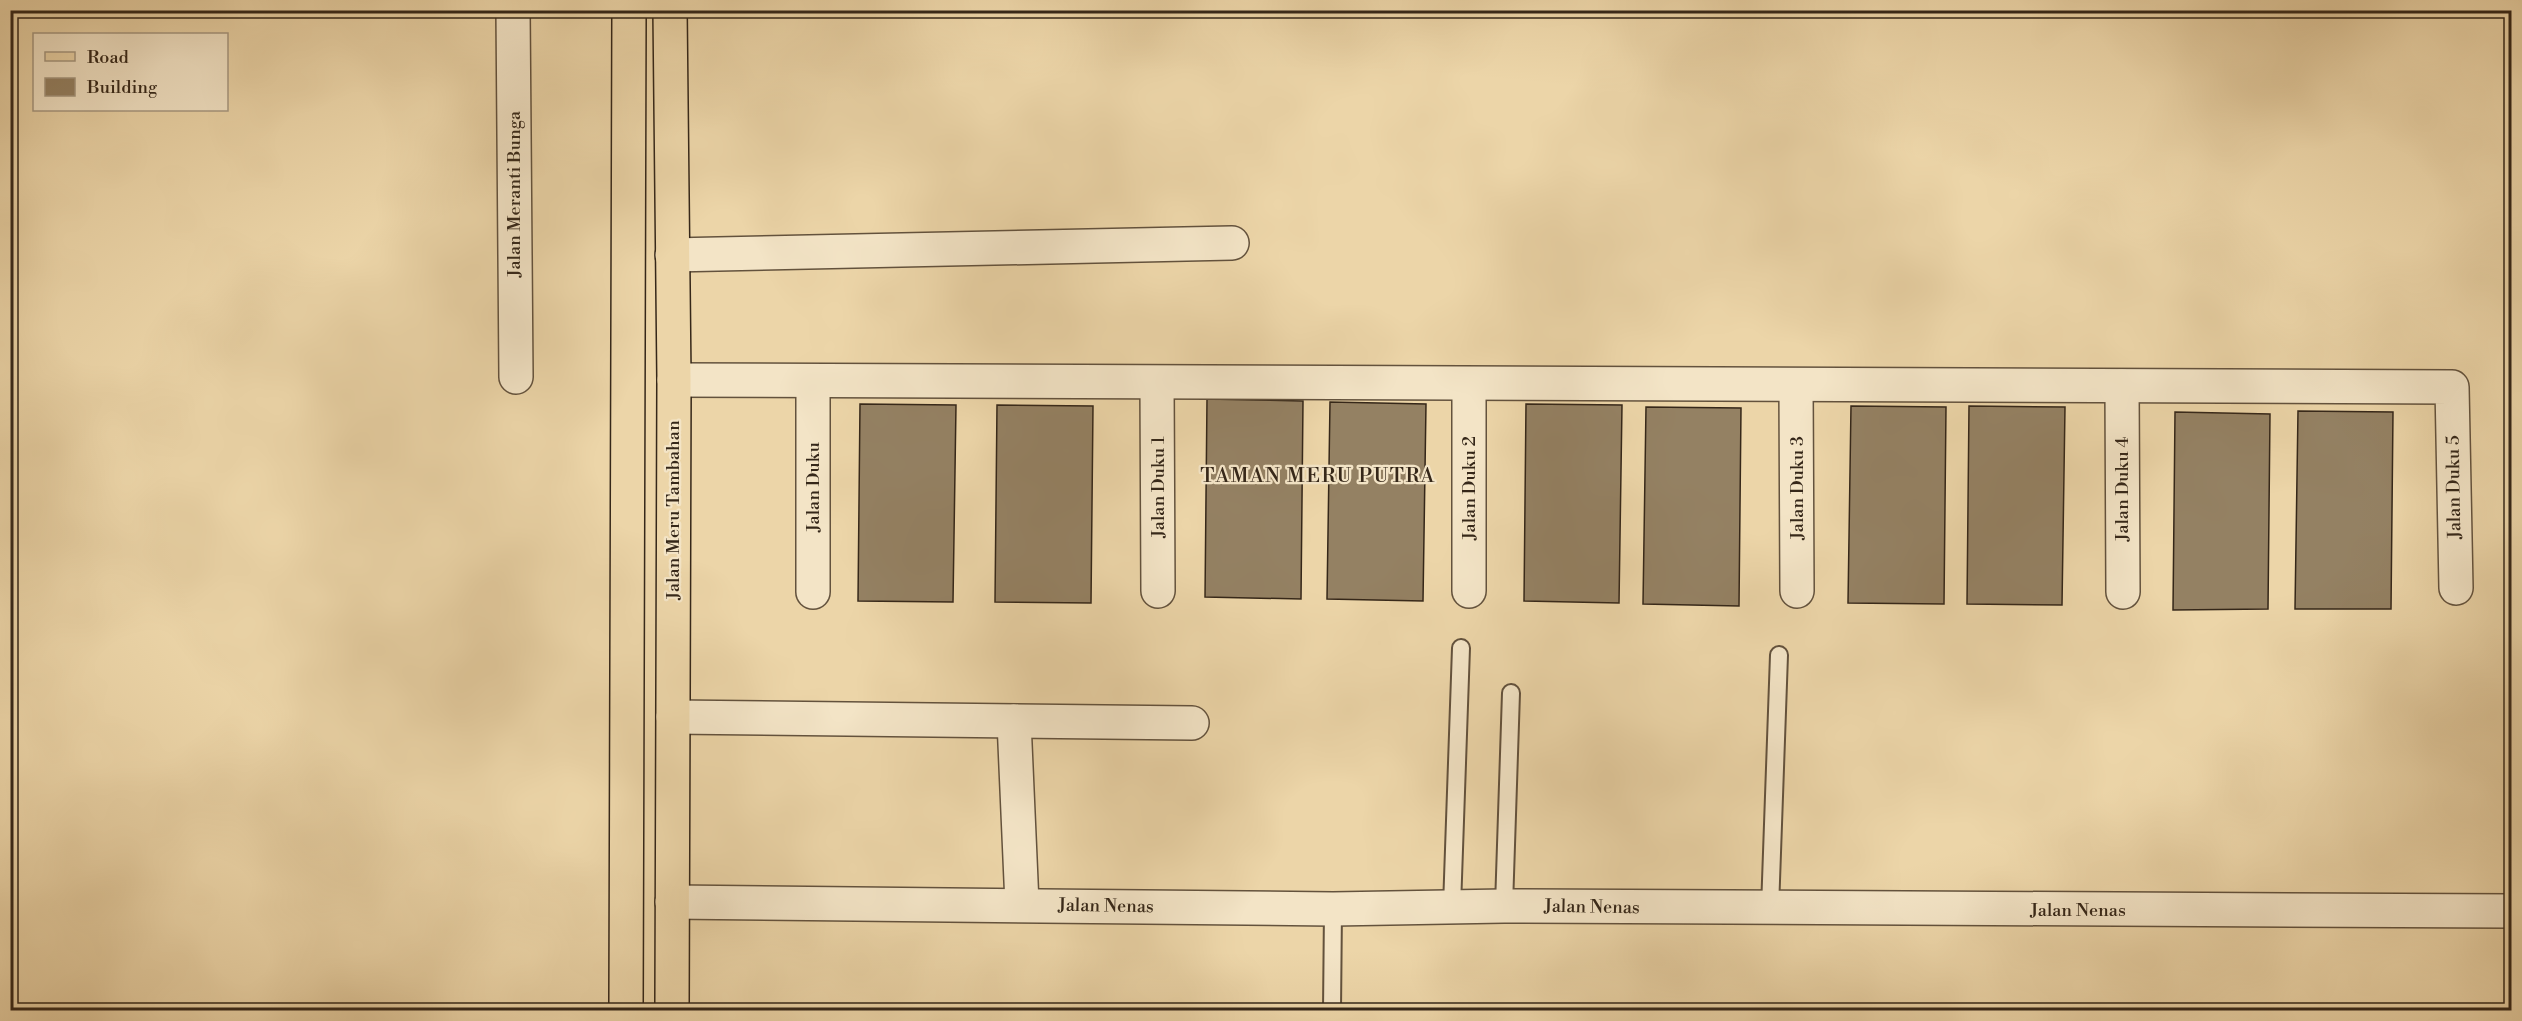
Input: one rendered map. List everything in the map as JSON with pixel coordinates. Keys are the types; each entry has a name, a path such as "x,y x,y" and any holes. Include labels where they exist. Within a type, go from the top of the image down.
{"main road":[{"path":"626,1011 629,10"},
{"name":"Jalan Meru Tambahan","path":"669,10 674,380 672,1011"}],"street":[{"name":"Jalan Meranti Bunga","path":"513,10 516,377"},
{"path":"672,255 1232,243"},
{"path":"674,380 813,383 2122,386"},
{"name":"Jalan Duku","path":"813,383 813,591"},
{"name":"Jalan Duku 1","path":"1157,384 1158,591"},
{"name":"Jalan Duku 2","path":"1469,384 1469,591"},
{"name":"Jalan Duku 3","path":"1797,385 1797,591"},
{"name":"Jalan Duku 5","path":"2122,386 2451,387 2456,588"},
{"name":"Jalan Duku 4","path":"2122,386 2123,592"},
{"path":"673,717 1192,723"},
{"path":"1014,721 1022,904"},
{"name":"Jalan Nenas","path":"672,902 1333,909 1504,906 2511,911"}],"lane":[{"path":"1452,907 1461,648"},
{"path":"1770,909 1779,655"},
{"path":"1504,906 1511,693"},
{"path":"1332,1011 1333,909"}],"building":[{"path":"1207,399 1303,401 1301,599 1205,597"},
{"path":"1330,402 1426,404 1423,601 1327,599"},
{"path":"860,404 956,405 953,602 858,601"},
{"path":"1526,404 1622,405 1619,603 1524,601"},
{"path":"997,405 1093,406 1091,603 995,602"},
{"path":"1851,406 1946,407 1944,604 1848,603"},
{"path":"1969,406 2065,407 2062,605 1967,604"},
{"path":"1646,407 1741,408 1739,606 1643,604"},
{"path":"2298,411 2393,412 2391,609 2295,609"},
{"path":"2175,412 2270,414 2268,609 2173,610"}],"district":[{"name":"TAMAN MERU PUTRA","path":"1318,476"}]}
